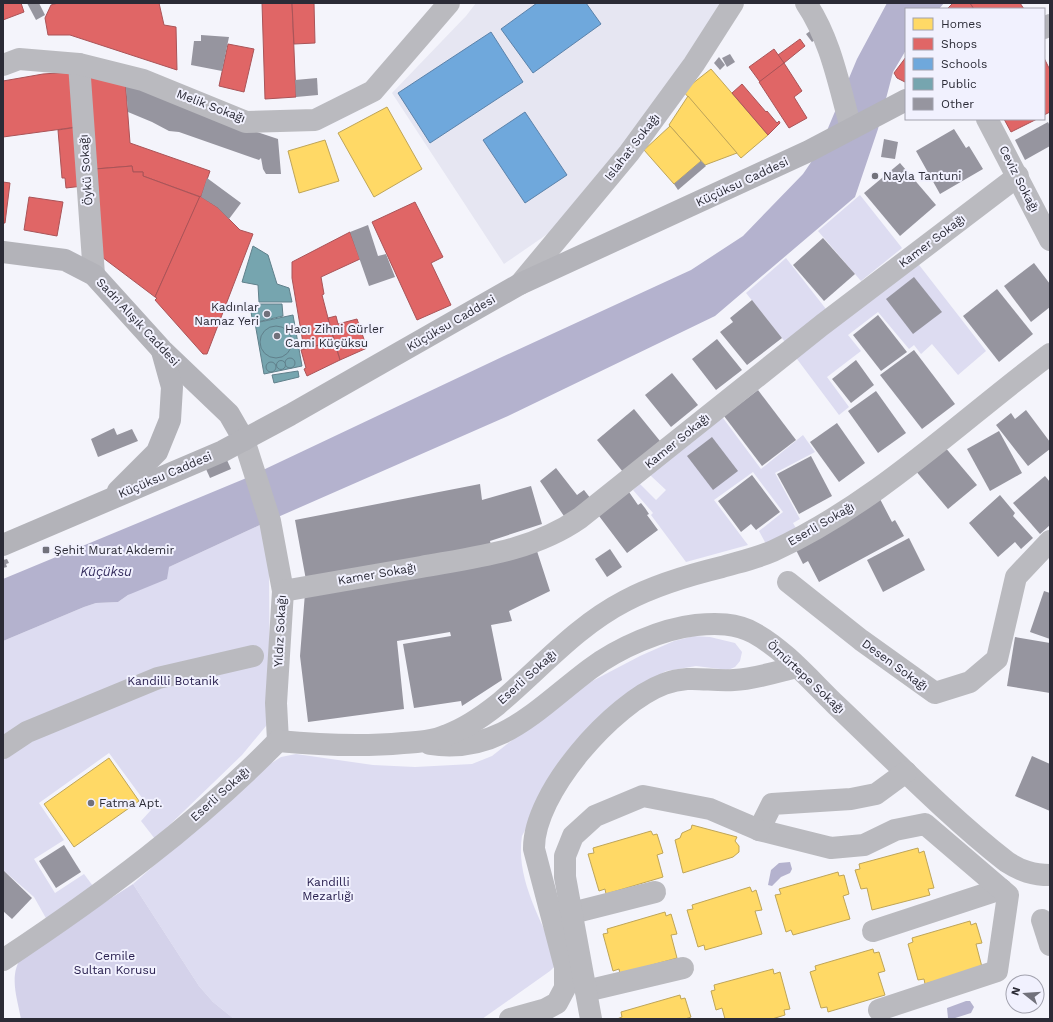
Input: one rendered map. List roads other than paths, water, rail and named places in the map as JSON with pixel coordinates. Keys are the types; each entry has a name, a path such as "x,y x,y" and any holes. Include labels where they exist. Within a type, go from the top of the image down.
{"main road":[{"name":"Küçüksu Caddesi","path":"3,545 223,451 520,284 809,151 903,102"},
{"name":"Sadri Alışık Caddesi","path":"3,252 65,260 94,275 162,350 229,414 244,440"},
{"path":"109,499 157,452 170,420 172,387 162,350"},
{"path":"229,414 252,422 284,418"}],"street":[{"name":"Melik Sokağı","path":"3,65 19,59 79,64 143,80 246,122 315,120 373,91 449,3"},
{"name":"Islahat Sokağı","path":"520,284 629,153 694,64 733,3"},
{"path":"806,3 820,27 827,43 851,128"},
{"name":"Öykü Sokağı","path":"79,64 94,275"},
{"name":"Ceviz Sokağı","path":"988,120 1050,240"},
{"name":"Kamer Sokağı","path":"283,591 479,557 517,548 556,534 580,518 822,325 1018,176"},
{"name":"Eserli Sokağı","path":"3,960 93,899 138,866 197,815 278,741 347,746 418,742 448,735 472,722 496,705 580,629 625,600 652,588 771,552 864,499 894,478 1050,354"},
{"name":"Yıldız Sokağı","path":"244,440 270,521 283,591 277,682 278,741"},
{"name":"Desen Sokağı","path":"788,582 861,640 936,693 970,682 997,659 1016,578 1050,541"},
{"name":"Ömürtepe Sokağı","path":"418,742 460,746 477,743 497,736 536,712 586,672 603,661 663,632 686,626 728,624 741,627 769,642 906,772 1007,862 1019,870 1032,874 1050,875"},
{"path":"3,748 27,732 158,678 253,656"},
{"path":"510,1019 546,1009 557,1004 562,997 565,988 564,967 534,849 533,838 537,824 547,804 579,751 622,711 646,694 664,684 681,679 700,678 734,680 755,677 796,667"},
{"path":"759,830 772,804 851,799 876,794 906,772"},
{"path":"591,1019 565,877 565,856 572,836 595,816 643,796 710,808 759,830 831,848 864,845 895,830 925,824 1008,895 997,971 879,1010"},
{"path":"873,930 1001,889"},
{"path":"572,913 655,892"},
{"path":"1042,920 1050,945"},
{"path":"586,991 683,968"}],"water":[{"name":"Küçüksu","path":"887,3 944,3 940,8 905,8 905,52 893,72 878,129 855,197 715,316 508,416 262,524 169,567 167,579 128,595 118,602 96,603 84,607 3,641 3,579 244,479 504,356 691,270 743,236 803,174 818,152 857,59"},
{"path":"790,862 792,869 790,873 781,877 772,886 768,885 771,870 779,863"},
{"path":"970,1001 974,1007 971,1013 952,1019 948,1018 947,1008"}],"place":[{"name":"Nayla Tantuni","path":"875,176"},
{"name":"Kadınlar Namaz Yeri","path":"267,314"},
{"name":"Hacı Zihni Gürler Cami Küçüksu","path":"277,336"},
{"name":"Şehit Murat Akdemir","path":"46,550"},
{"name":"Fatma Apt.","path":"91,803"}],"park label":[{"name":"Kandilli Botanik","path":"173,681"},
{"name":"Kandilli Mezarlığı","path":"328,889"},
{"name":"Cemile Sultan Korusu","path":"115,963"}]}
